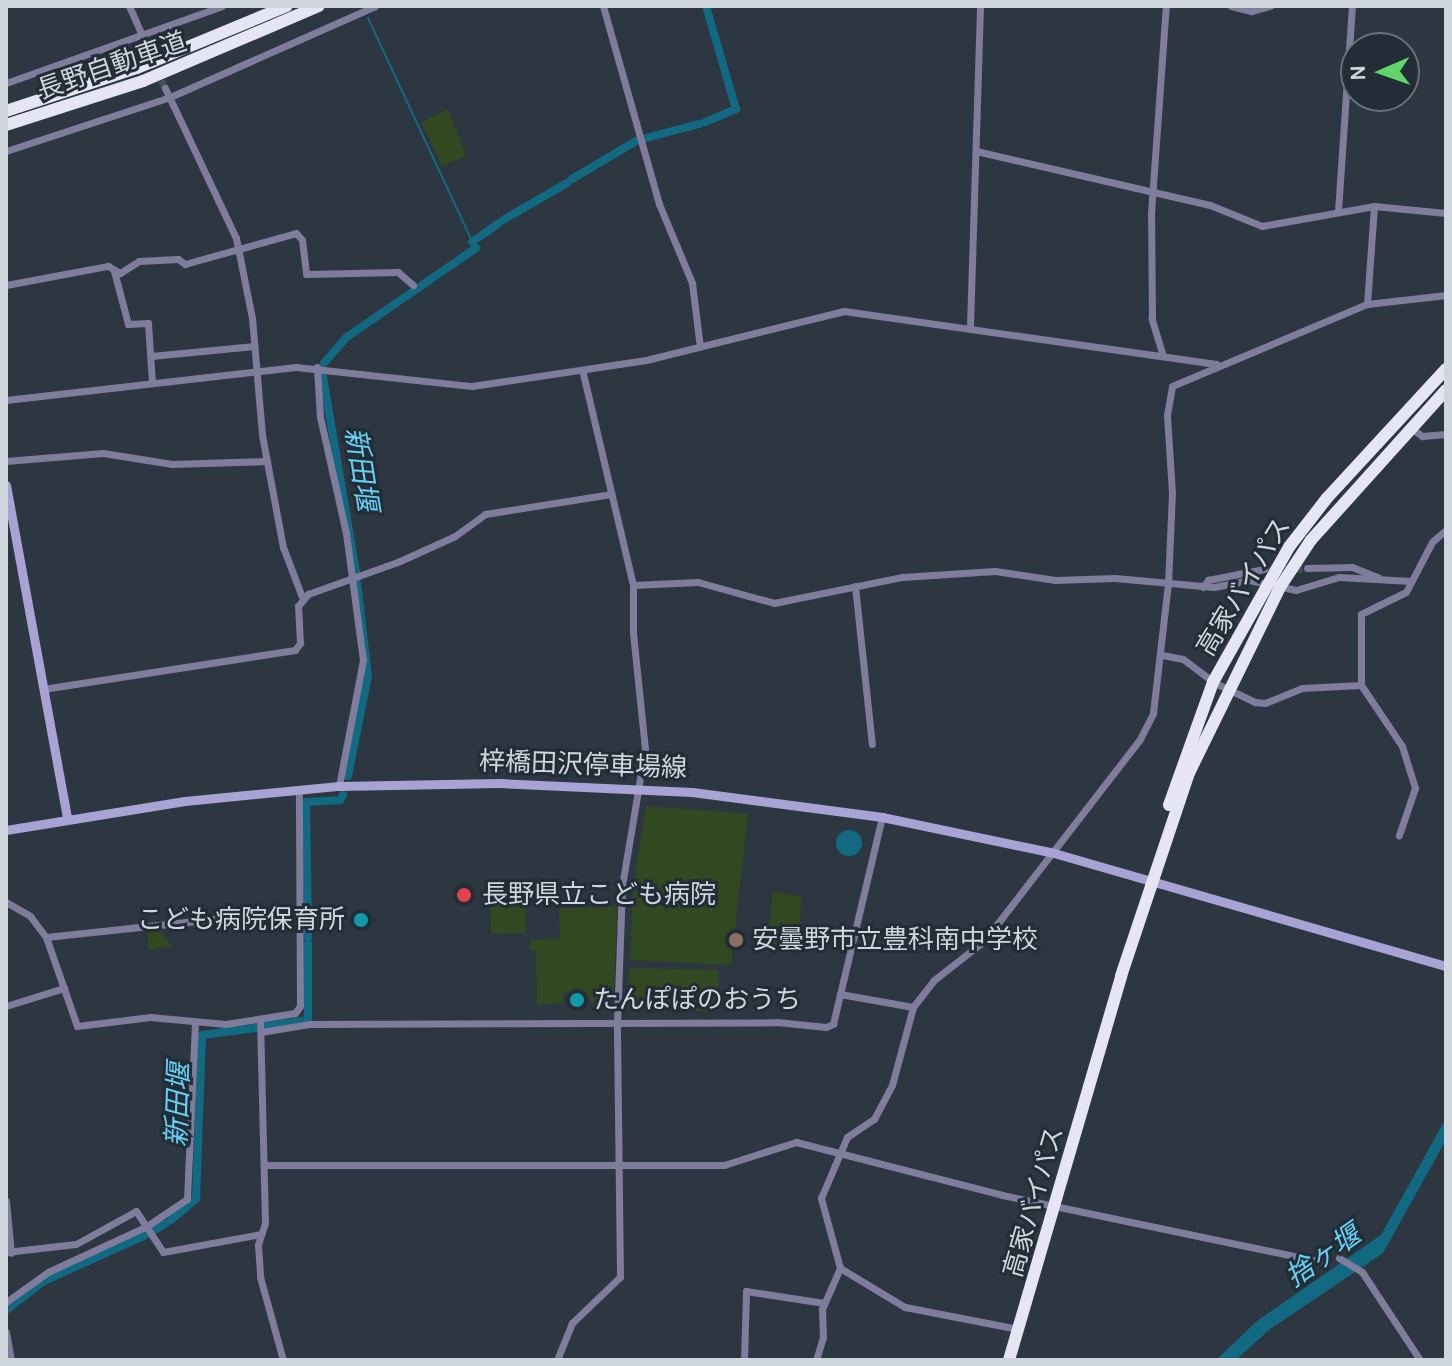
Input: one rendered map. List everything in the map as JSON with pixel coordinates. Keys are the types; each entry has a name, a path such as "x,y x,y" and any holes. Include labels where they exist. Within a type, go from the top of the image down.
{"highway":[{"name":"長野自動車道","path":"6,111 137,68 287,6"},
{"name":"長野自動車道","path":"6,125 143,81 319,6"},
{"name":"高家バイパス","path":"1153,875 1170,799 1213,682 1266,583 1327,498 1446,369"},
{"name":"高家バイパス","path":"1009,1360 1057,1207 1153,875 1189,773 1280,587 1311,540 1446,390"}],"main road":[{"path":"6,485 67,819"},
{"name":"梓橋田沢停車場線","path":"6,830 67,819 339,786 499,783 637,788 882,817 1054,853 1153,875 1446,966"}],"street":[{"path":"129,6 149,51"},
{"path":"6,83 144,38 222,6"},
{"path":"6,151 170,97 375,6"},
{"path":"603,6 659,204 692,283 700,347"},
{"path":"970,326 980,6"},
{"path":"1163,356 1152,319 1152,193 1166,6"},
{"path":"1231,6 1251,11 1270,6"},
{"path":"1338,211 1352,6"},
{"path":"43,689 295,650 302,597 283,547 267,461 255,346 239,251 165,88"},
{"path":"976,151 1210,205 1262,226 1374,206 1446,213"},
{"path":"1367,304 1374,206"},
{"path":"114,271 130,270 139,261 178,259 185,264 239,251 256,241 296,233 302,240 306,274 398,272 413,285"},
{"path":"6,285 108,266 114,271 128,324 148,323 152,383"},
{"path":"1020,1329 905,1307 840,1268 820,1205 839,1153 852,1132 874,1119 892,1085 913,1007 934,980 984,941 1054,853 1148,725 1162,655 1168,584 1170,392 1178,382 1216,364 1268,348 1367,304 1446,295"},
{"path":"6,400 317,367 453,386 582,370 700,347 844,311 970,326 1216,364"},
{"path":"151,356 255,346"},
{"path":"317,367 320,417 350,579 363,670 339,786"},
{"path":"557,1360 578,1315 619,1281 617,1023 622,886 645,740 633,633 633,585 582,370"},
{"path":"1411,428 1422,436 1446,434"},
{"path":"6,461 77,453 172,464 267,461"},
{"path":"302,597 455,536 485,514 611,494"},
{"path":"1399,835 1415,788 1402,746 1361,685 1361,614 1406,592 1432,542 1446,530"},
{"path":"1307,568 1360,568 1379,578"},
{"path":"1203,587 1208,580 1264,569"},
{"path":"633,585 698,582 774,603 855,586 995,571 1055,580 1115,578 1203,587 1249,580 1296,590 1331,578 1411,581"},
{"path":"855,586 872,744"},
{"path":"1162,655 1183,659 1213,682 1265,703 1302,688 1361,685"},
{"path":"6,902 30,916 46,937 77,1026 150,1017 195,1022 260,1019 295,1013 300,1006 299,789"},
{"path":"261,1032 310,1024 617,1023 826,1027 833,1024 882,817"},
{"path":"46,937 299,910"},
{"path":"6,1006 64,988"},
{"path":"840,994 913,1007"},
{"path":"260,1019 264,1165 260,1277 283,1360"},
{"path":"6,1302 48,1272 147,1226 179,1206 190,1191 195,1022"},
{"path":"264,1165 736,1163 796,1142 1057,1207 1327,1263"},
{"path":"6,1201 8,1252 76,1244 136,1211 159,1248 168,1252 261,1234"},
{"path":"1341,1260 1359,1270 1420,1360"},
{"path":"816,1360 824,1303 840,1268"},
{"path":"744,1360 746,1291 824,1303"},
{"path":"6,1332 11,1360"}],"green space":[{"path":"448,109 466,156 442,166 421,122"},
{"path":"646,806 748,814 731,965 630,960 633,888"},
{"path":"773,891 801,897 799,952 766,948"},
{"path":"490,901 526,901 526,933 491,934"},
{"path":"617,907 614,989 592,1003 586,993 563,993 563,1003 537,1005 536,950 530,950 530,940 560,939 559,908"},
{"path":"158,929 172,946 149,950 147,930"},
{"path":"629,968 719,970 717,1012 627,1007"}],"water":[{"path":"849,830 858,834 862,843 858,852 849,856 840,852 836,843 840,834"},
{"path":"1446,1118 1446,1140 1383,1253 1269,1330 1236,1360 1216,1360 1257,1321 1381,1235"}],"waterway":[{"path":"706,6 736,109 706,122"},
{"path":"368,18 471,239"},
{"path":"646,138 699,124"},
{"path":"572,179 636,141"},
{"path":"503,220 567,183"},
{"path":"472,242 498,224"},
{"name":"新田堰","path":"324,363 347,337 476,248"},
{"name":"新田堰","path":"322,371 356,573"},
{"name":"新田堰","path":"348,776 368,676 357,582"},
{"name":"新田堰","path":"308,938 306,802 340,800 343,795"},
{"name":"新田堰","path":"265,1026 308,1020 308,944"},
{"name":"新田堰","path":"171,1220 196,1199 202,1035 256,1028"},
{"name":"新田堰","path":"155,1230 166,1223"},
{"name":"新田堰","path":"6,1310 44,1281 148,1234"}],"tunnel":[{"path":"149,51 165,88"},
{"path":"1264,569 1307,568"}],"place":[{"name":"長野県立こども病院","path":"464,895"},
{"name":"こども病院保育所","path":"361,920"},
{"name":"安曇野市立豊科南中学校","path":"736,940"},
{"name":"たんぽぽのおうち","path":"577,1000"}],"water label":[{"name":"捨ヶ堰","path":"1323,1256"}]}
